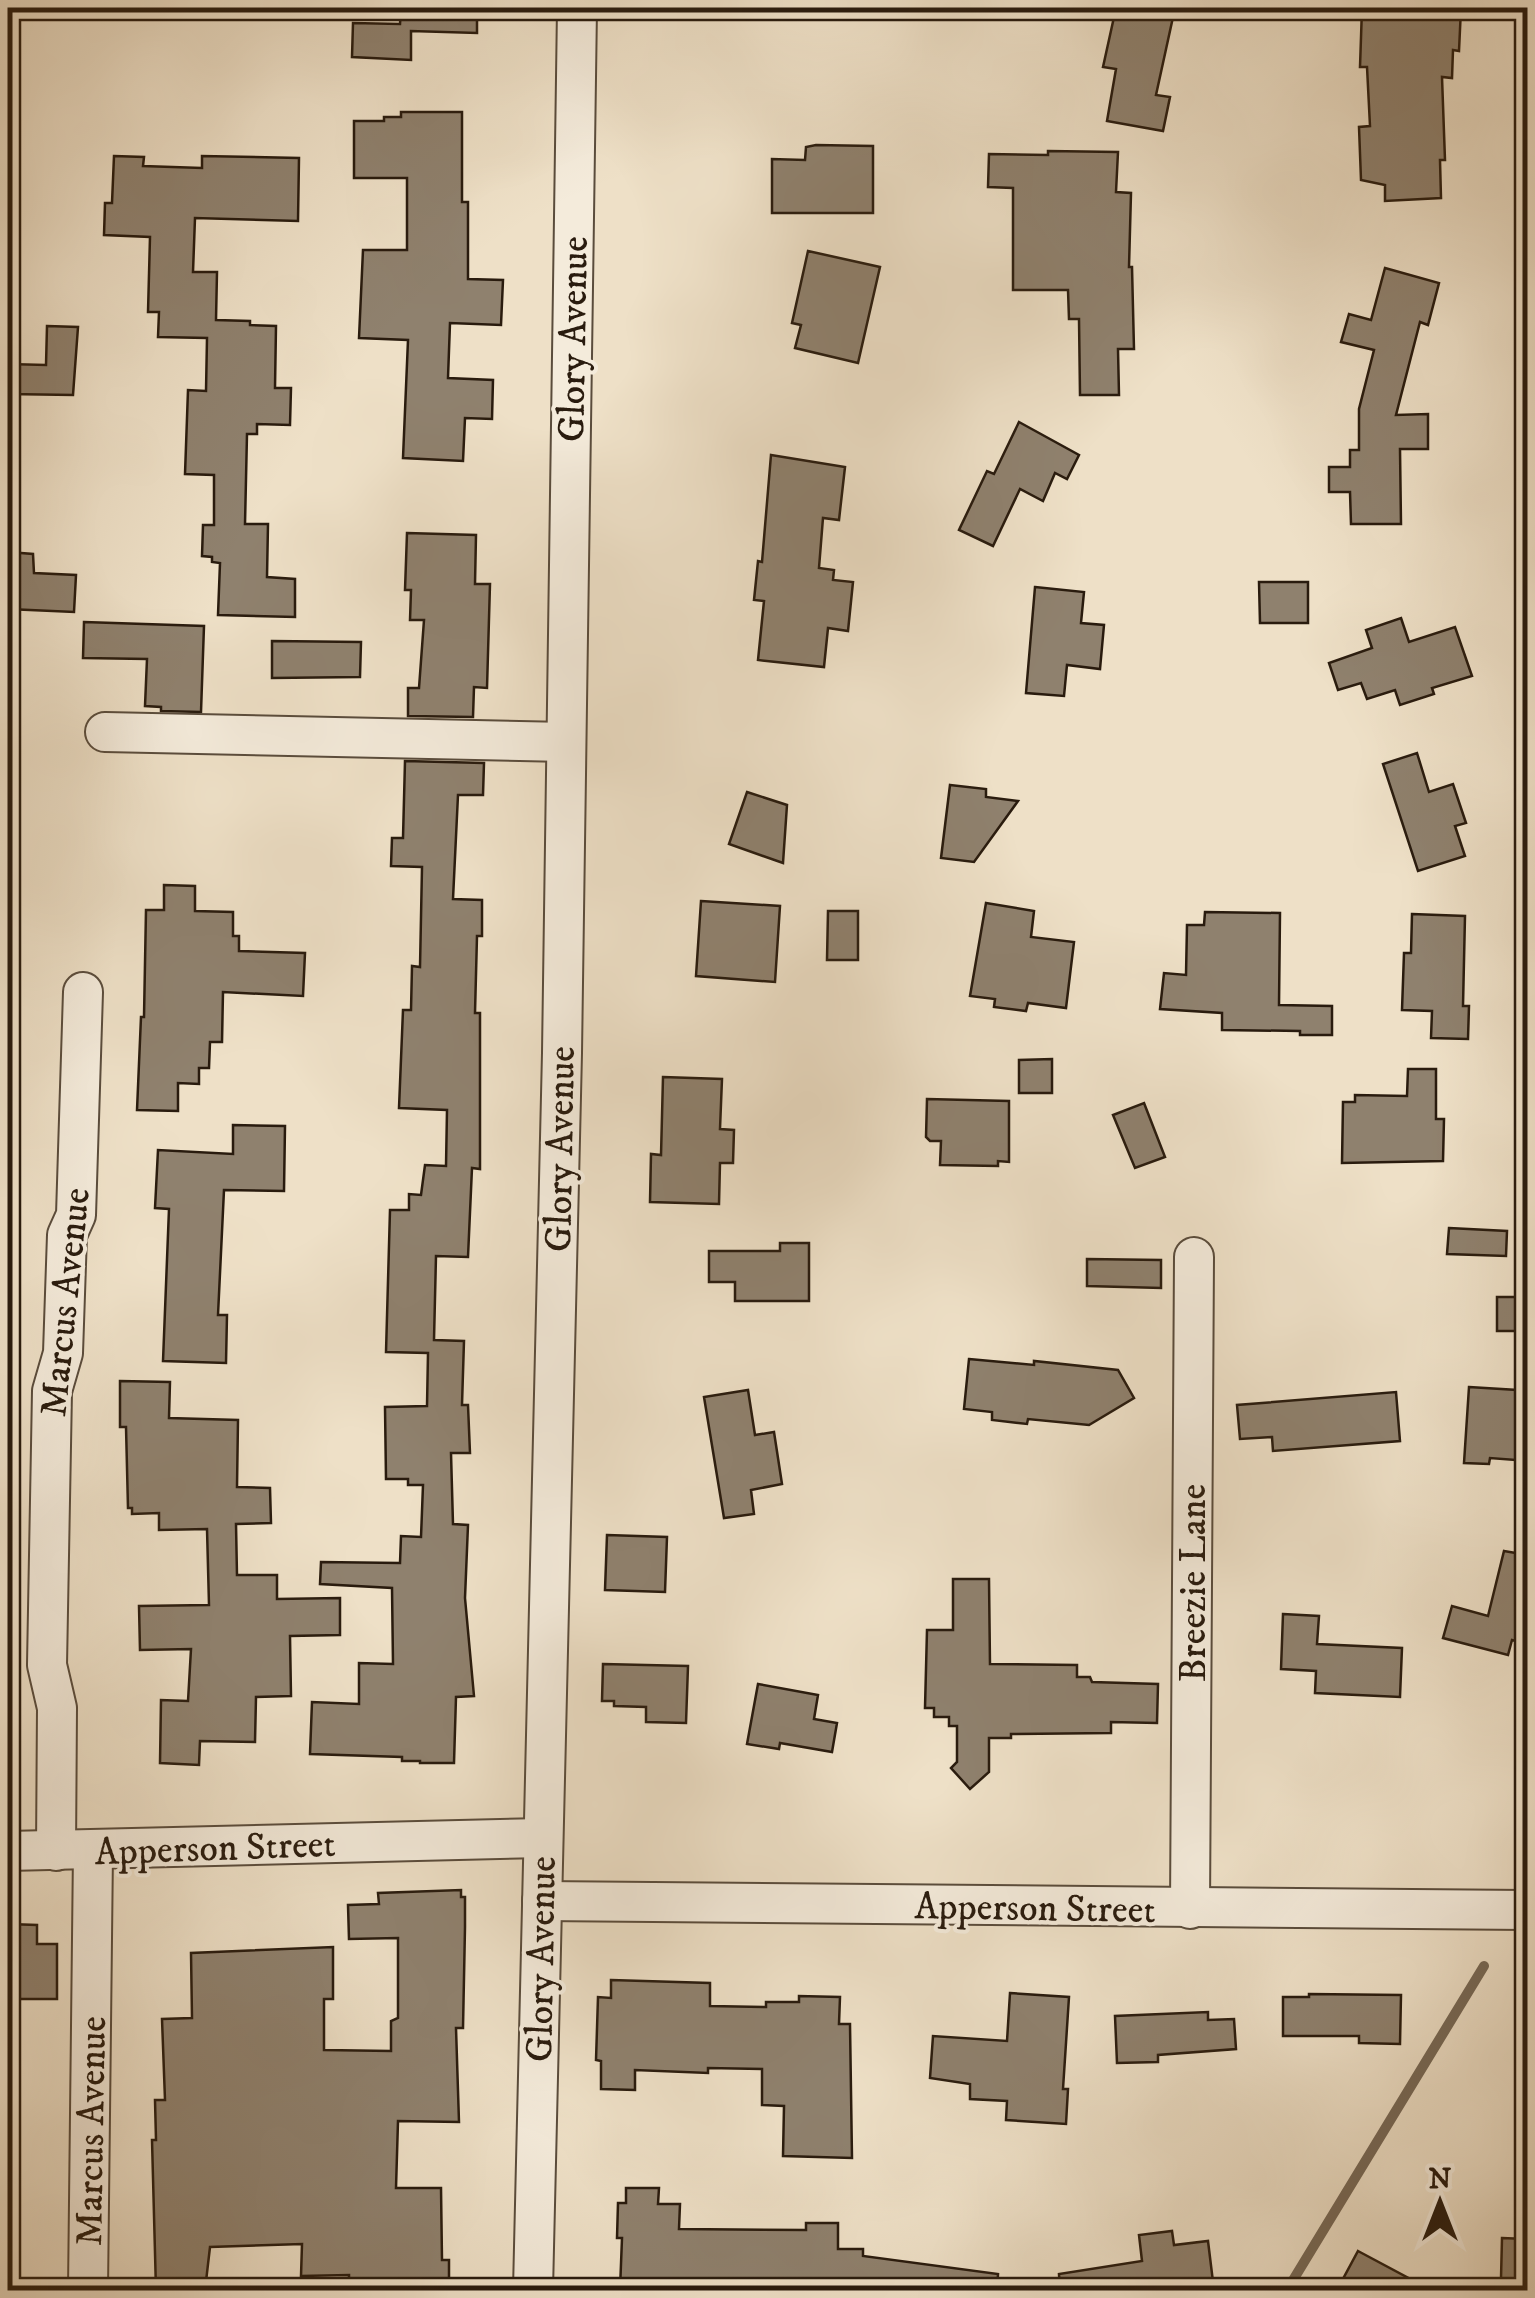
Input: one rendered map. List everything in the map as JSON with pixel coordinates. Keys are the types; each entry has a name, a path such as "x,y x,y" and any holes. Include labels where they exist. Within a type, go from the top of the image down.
{"street":[{"name":"Glory Avenue","path":"533,2290 566,742 576,8"},
{"path":"105,732 566,742"},
{"name":"Marcus Avenue","path":"83,992 76,1216 67,1235 62,1353 52,1392 47,1665 57,1708 74,1851 88,2290"},
{"name":"Breezie Lane","path":"1190,1909 1194,1257"},
{"name":"Apperson Street","path":"8,1851 543,1838"},
{"name":"Apperson Street","path":"542,1901 1528,1910"}],"building":[{"path":"401,8 477,8 477,33 411,31 411,60 352,57 353,23 400,24"},
{"path":"1116,8 1175,8 1156,95 1170,97 1163,131 1107,121 1116,69 1103,67"},
{"path":"1362,8 1461,8 1459,51 1453,50 1452,78 1442,77 1445,160 1440,160 1441,198 1385,201 1385,185 1361,180 1359,127 1370,126 1367,67 1360,67"},
{"path":"401,112 462,112 462,202 468,202 468,279 503,280 501,325 450,323 448,378 493,380 492,419 465,418 463,461 403,458 408,340 359,338 363,250 407,250 407,178 354,178 354,121 384,121 384,117 401,117"},
{"path":"873,146 873,213 772,213 772,159 805,160 806,147"},
{"path":"1048,151 1118,152 1116,192 1131,193 1129,267 1134,349 1118,349 1119,395 1080,395 1079,319 1069,319 1068,290 1013,290 1013,188 988,187 989,154 1048,155"},
{"path":"114,156 144,157 143,166 202,168 202,156 299,158 298,221 195,218 193,272 217,272 216,320 276,326 275,388 291,388 290,425 257,424 257,434 247,434 245,524 268,524 267,577 295,579 295,617 218,615 220,563 202,556 203,525 214,525 214,475 185,474 188,390 206,391 207,338 158,337 159,312 148,312 150,237 104,235 105,203 112,203"},
{"path":"808,251 880,267 858,363 795,348 801,325 792,323"},
{"path":"1385,268 1439,283 1428,325 1420,322 1396,415 1428,414 1428,449 1400,449 1401,524 1351,524 1350,492 1329,492 1329,467 1350,467 1350,450 1359,450 1359,409 1374,350 1341,342 1349,314 1371,320"},
{"path":"47,326 78,327 73,395 8,394 8,364 46,365"},
{"path":"1019,422 1079,455 1067,479 1055,473 1043,501 1020,489 993,546 959,530 987,471 994,474"},
{"path":"771,455 845,467 839,520 823,518 819,568 834,570 833,580 853,582 848,631 828,628 824,667 758,660 764,601 754,600 758,561 762,562"},
{"path":"407,533 476,535 475,584 490,584 487,688 474,687 473,717 408,716 408,688 419,688 424,620 410,620 411,590 405,590"},
{"path":"8,552 33,554 34,573 76,575 74,612 8,609"},
{"path":"1259,582 1308,582 1308,623 1260,623"},
{"path":"1035,587 1084,592 1081,623 1104,625 1100,669 1067,665 1064,696 1026,693"},
{"path":"1401,618 1409,642 1455,627 1472,676 1432,688 1434,694 1400,705 1395,690 1367,699 1361,683 1338,690 1329,663 1372,648 1366,630"},
{"path":"84,622 204,626 201,712 161,711 161,707 145,706 147,659 83,658"},
{"path":"272,641 361,642 360,677 272,678"},
{"path":"1417,753 1429,792 1453,784 1466,823 1455,826 1465,856 1418,871 1383,764"},
{"path":"405,761 484,763 483,795 458,795 453,899 482,900 475,1013 480,1013 480,1169 472,1168 468,1257 436,1256 434,1340 464,1341 462,1405 468,1405 470,1453 451,1453 453,1524 468,1525 465,1598 474,1696 456,1697 454,1763 310,1754 312,1702 359,1704 359,1663 393,1664 392,1588 320,1584 321,1562 400,1563 401,1536 421,1537 423,1485 408,1485 408,1479 386,1479 385,1407 427,1406 428,1353 386,1352 390,1210 409,1210 409,1194 421,1195 425,1165 446,1166 447,1110 399,1108 403,1010 411,1010 412,966 420,967 422,867 391,866 392,838 403,838"},
{"path":"950,785 986,789 986,797 1018,801 974,862 941,858"},
{"path":"747,792 787,805 783,863 729,844"},
{"path":"164,885 195,886 195,911 233,912 233,936 239,936 239,951 305,953 303,996 223,992 222,1042 210,1042 209,1068 199,1068 199,1084 178,1083 178,1111 137,1110 146,910 164,910"},
{"path":"701,901 780,906 775,982 696,976"},
{"path":"986,903 1034,911 1031,937 1074,942 1066,1008 1028,1003 1026,1011 994,1007 995,999 970,996"},
{"path":"828,911 858,911 858,960 827,960"},
{"path":"1205,912 1280,913 1279,1005 1332,1006 1332,1035 1222,1030 1222,1013 1160,1009 1164,973 1186,975 1187,925 1204,925"},
{"path":"1412,914 1465,916 1463,1006 1469,1006 1468,1039 1431,1038 1432,1011 1402,1010 1404,953 1411,953"},
{"path":"1052,1059 1052,1093 1019,1093 1019,1060"},
{"path":"1408,1069 1436,1069 1436,1119 1444,1119 1443,1161 1342,1163 1343,1102 1355,1102 1355,1095 1407,1096"},
{"path":"663,1077 722,1079 720,1129 734,1130 733,1163 720,1163 719,1204 650,1202 651,1154 661,1155"},
{"path":"927,1099 1009,1101 1009,1162 998,1161 998,1166 940,1165 941,1141 926,1137"},
{"path":"1144,1103 1165,1157 1135,1168 1113,1115"},
{"path":"233,1125 285,1126 284,1191 224,1190 218,1315 227,1315 226,1363 163,1361 169,1209 155,1208 158,1150 233,1154"},
{"path":"1449,1228 1507,1231 1506,1256 1447,1254"},
{"path":"780,1243 809,1243 809,1301 735,1301 735,1282 709,1282 709,1251 780,1251"},
{"path":"1087,1259 1161,1260 1161,1288 1087,1286"},
{"path":"1497,1297 1528,1297 1528,1331 1497,1331"},
{"path":"969,1359 1118,1370 1134,1398 1089,1425 992,1420 992,1412 964,1409"},
{"path":"120,1381 170,1382 169,1418 238,1420 237,1487 270,1488 271,1523 236,1524 237,1575 277,1575 277,1599 340,1598 340,1635 290,1636 291,1696 256,1697 255,1742 200,1741 199,1765 160,1763 161,1700 188,1701 191,1649 140,1650 139,1606 209,1605 207,1529 159,1530 159,1513 132,1514 132,1508 128,1508 126,1427 120,1427"},
{"path":"1469,1387 1517,1390 1516,1410 1528,1411 1528,1461 1490,1458 1489,1464 1464,1463"},
{"path":"748,1390 755,1435 774,1432 782,1484 751,1490 754,1514 724,1518 704,1397"},
{"path":"1396,1392 1400,1441 1273,1451 1272,1437 1240,1439 1237,1405"},
{"path":"607,1535 667,1537 665,1592 605,1590"},
{"path":"1504,1551 1528,1555 1528,1644 1512,1640 1508,1655 1443,1638 1452,1606 1488,1616"},
{"path":"953,1579 989,1579 990,1664 1077,1665 1077,1677 1090,1677 1092,1682 1158,1684 1157,1723 1111,1722 1111,1733 1011,1734 1011,1738 989,1738 989,1772 970,1789 951,1768 957,1762 957,1726 949,1726 949,1717 934,1717 934,1708 925,1708 927,1630 953,1630"},
{"path":"1283,1614 1319,1616 1317,1644 1402,1648 1400,1697 1315,1693 1316,1671 1281,1669"},
{"path":"603,1664 688,1666 686,1723 646,1722 646,1707 614,1706 614,1701 602,1701"},
{"path":"758,1684 818,1695 814,1719 837,1723 832,1752 780,1743 779,1749 747,1744"},
{"path":"461,1890 461,1897 465,1897 465,1927 463,2028 456,2028 459,2122 398,2121 396,2188 441,2188 442,2260 449,2260 449,2290 349,2290 349,2275 301,2276 302,2244 210,2247 205,2290 156,2290 152,2140 156,2140 155,2100 165,2100 162,2019 192,2018 191,1953 333,1947 333,1999 324,1999 324,2050 391,2051 391,2021 398,2018 398,1938 349,1939 348,1905 379,1904 378,1893"},
{"path":"8,1924 37,1925 37,1944 57,1944 57,1999 8,1999"},
{"path":"611,1980 710,1983 710,2006 766,2007 766,2002 799,2002 799,1996 840,1997 839,2024 850,2024 852,2158 783,2156 784,2106 762,2105 762,2069 708,2068 708,2073 635,2070 635,2090 601,2089 601,2061 596,2060 598,1997 611,1998"},
{"path":"1010,1993 1069,1997 1063,2089 1068,2089 1066,2124 1006,2120 1007,2101 970,2099 970,2084 930,2078 933,2036 1007,2041"},
{"path":"1401,1995 1400,2044 1359,2043 1359,2036 1283,2036 1283,1997"},
{"path":"1208,2012 1208,2020 1234,2019 1236,2049 1158,2055 1158,2062 1117,2063 1115,2016"},
{"path":"626,2188 659,2188 658,2204 680,2204 679,2229 806,2230 806,2223 838,2223 838,2249 863,2249 863,2256 998,2274 997,2290 904,2290 905,2284 764,2281 764,2287 620,2290 622,2238 617,2238 618,2203 626,2203"},
{"path":"1172,2231 1174,2245 1208,2241 1214,2290 1060,2290 1059,2274 1142,2261 1139,2235"},
{"path":"1502,2238 1528,2239 1528,2279 1501,2278"},
{"path":"1358,2251 1431,2290 1337,2290"}],"waterway":[{"path":"1287,2290 1484,1966"}]}
